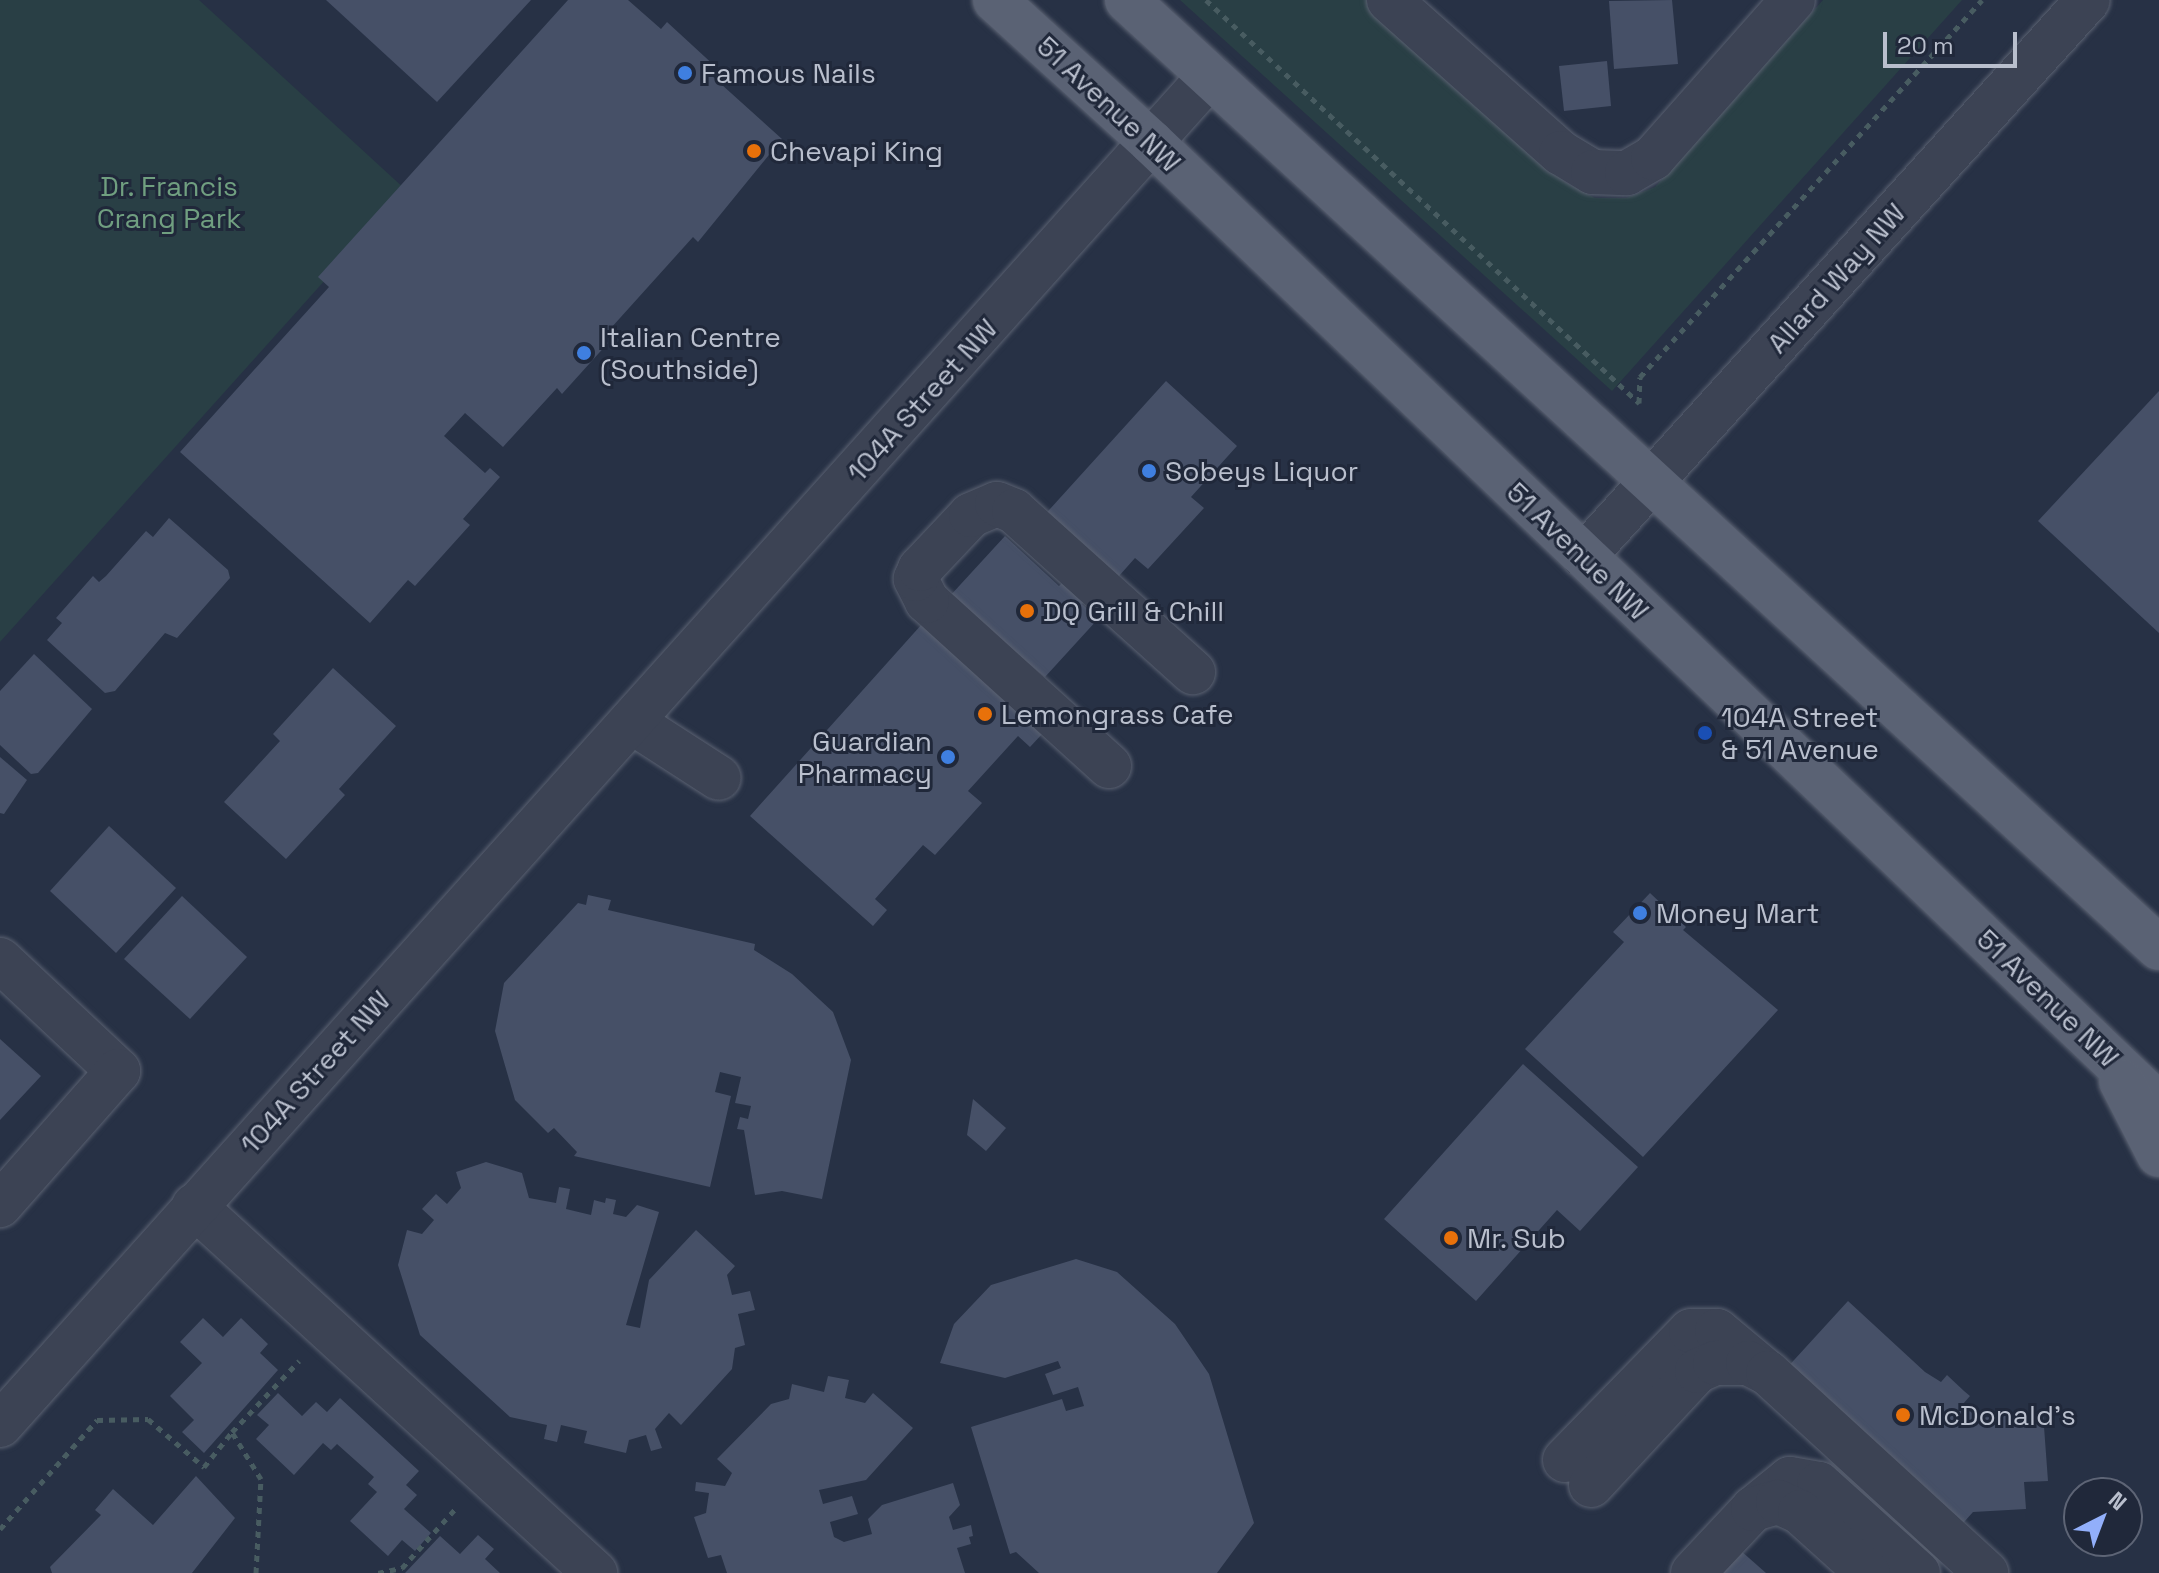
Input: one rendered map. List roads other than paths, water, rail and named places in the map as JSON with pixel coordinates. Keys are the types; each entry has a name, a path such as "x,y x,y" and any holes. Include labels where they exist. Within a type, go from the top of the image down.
{"main road":[{"name":"51 Avenue NW","path":"995,0 1151,142 2159,1105"},
{"path":"1127,0 2159,948"},
{"path":"2109,1057 2159,1155"}],"street":[{"path":"1389,0 1561,153 1593,172 1627,173 1653,158 1793,0"},
{"name":"Allard Way NW","path":"1584,556 2088,0"},
{"name":"104A Street NW","path":"0,1425 1210,76"},
{"path":"1109,766 927,601 916,579 920,569 971,515 997,504 1014,511 1193,672"},
{"path":"632,722 719,778"},
{"path":"0,960 118,1071 0,1205"},
{"path":"194,1206 595,1573"},
{"path":"1578,1472 1697,1371 1729,1362 1748,1363 1768,1373 1986,1573"},
{"path":"1693,1573 1753,1509 1790,1479 1819,1484 1918,1573"},
{"path":"1753,1509 1778,1502 1792,1507 1868,1573"}],"place":[{"name":"Famous Nails","path":"685,73"},
{"name":"Chevapi King","path":"754,151"},
{"name":"Italian Centre (Southside)","path":"584,353"},
{"name":"Sobeys Liquor","path":"1149,471"},
{"name":"DQ Grill & Chill","path":"1027,611"},
{"name":"Lemongrass Cafe","path":"985,714"},
{"name":"104A Street & 51 Avenue","path":"1705,733"},
{"name":"Guardian Pharmacy","path":"948,757"},
{"name":"Money Mart","path":"1640,913"},
{"name":"Mr. Sub","path":"1451,1238"},
{"name":"McDonald's","path":"1903,1415"}],"park label":[{"name":"Dr. Francis Crang Park","path":"169,202"}]}
